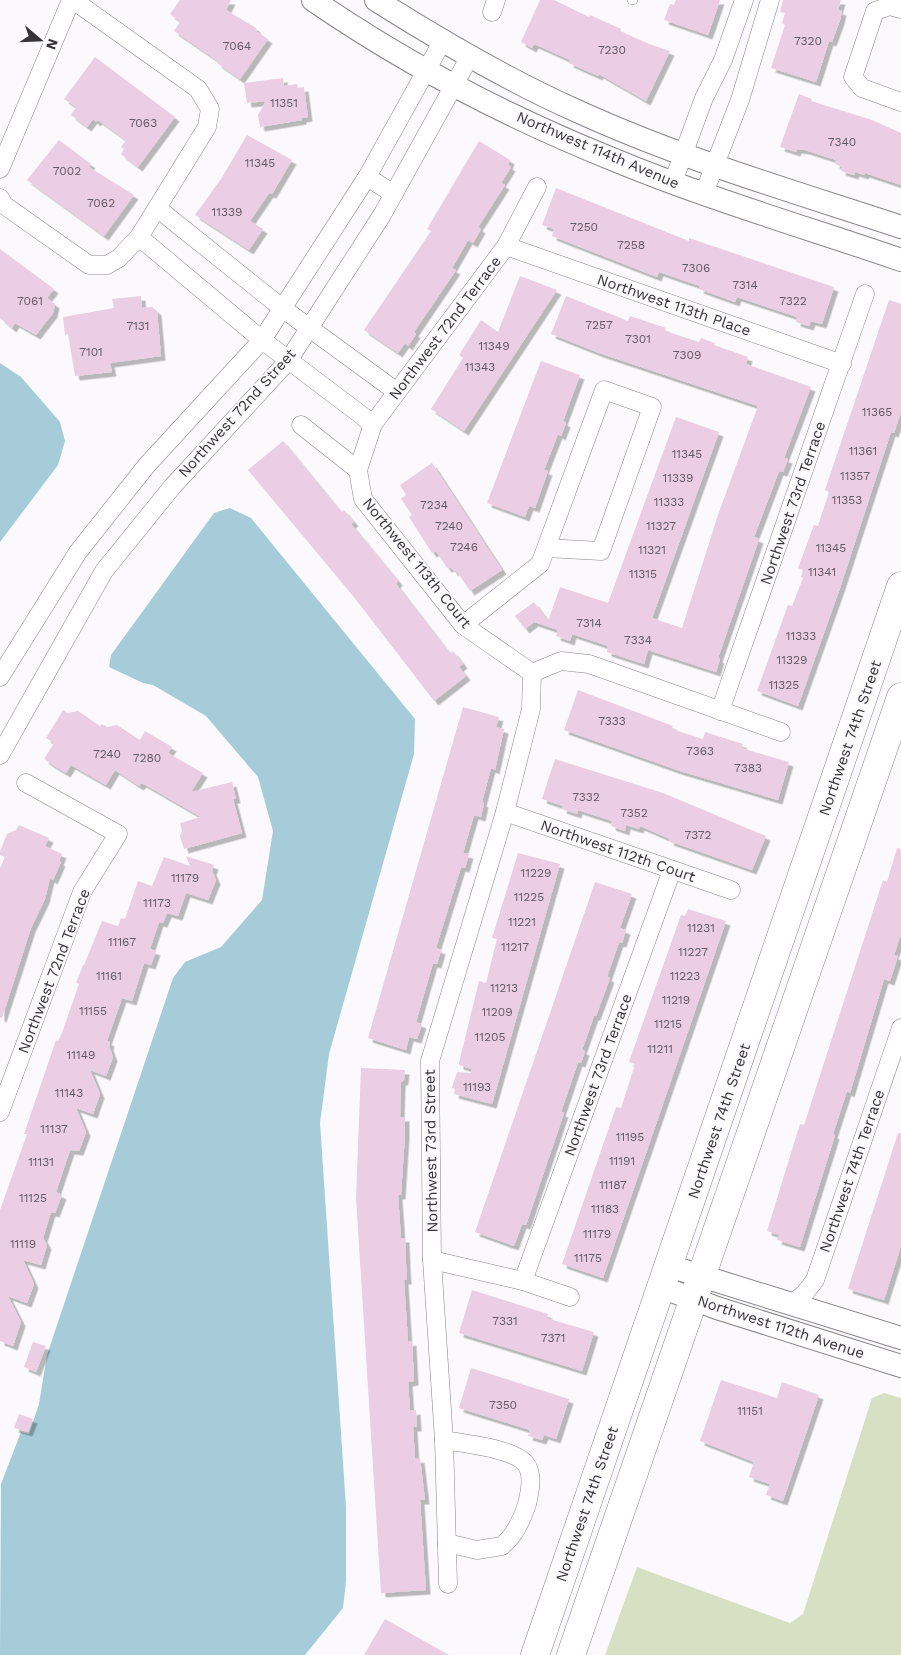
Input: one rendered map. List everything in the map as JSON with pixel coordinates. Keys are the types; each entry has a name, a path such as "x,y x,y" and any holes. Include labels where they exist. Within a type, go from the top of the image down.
{"main road":[{"name":"Northwest 74th Street","path":"535,1655 901,586"},
{"path":"571,1655 901,697"}],"street":[{"path":"0,169 72,0 198,90 210,109 207,127 139,237 119,258 107,265 88,265 4,205 0,198"},
{"name":"Northwest 114th Avenue","path":"313,0 427,70 566,140 673,182 901,260"},
{"name":"Northwest 114th Avenue","path":"376,0 469,58 578,112 683,155 901,227"},
{"path":"673,182 704,98 723,60 744,0"},
{"path":"704,193 740,100 770,0"},
{"path":"901,9 890,6 876,11 853,77 862,88 901,102"},
{"name":"Northwest 72nd Street","path":"0,677 78,552 147,465 262,340 367,176 442,42"},
{"name":"Northwest 72nd Street","path":"0,755 104,571 172,487 288,361 394,194 469,58"},
{"path":"367,176 394,194"},
{"name":"Northwest 72nd Terrace","path":"358,470 373,424 506,246 537,187"},
{"path":"157,208 282,308 397,392"},
{"path":"139,237 288,361 373,424"},
{"name":"Northwest 113th Place","path":"506,246 842,364"},
{"name":"Northwest 73rd Terrace","path":"720,711 865,294"},
{"path":"464,625 540,564 604,390 652,407 602,551 546,548"},
{"path":"301,425 358,470"},
{"name":"Northwest 113th Court","path":"358,470 363,499 464,625 532,673"},
{"path":"532,673 561,661 589,664 781,732"},
{"name":"Northwest 73rd Street","path":"448,1584 444,1440 432,1260 430,1061 505,812 531,709 532,673"},
{"name":"Northwest 72nd Terrace","path":"0,1112 82,892 118,834 26,783"},
{"name":"Northwest 112th Court","path":"505,812 731,890"},
{"name":"Northwest 73rd Terrace","path":"523,1281 672,870"},
{"name":"Northwest 74th Terrace","path":"791,1305 811,1287 816,1277 896,1058 901,1028"},
{"path":"432,1260 523,1281 570,1297"},
{"name":"Northwest 112th Avenue","path":"665,1277 699,1288 901,1366"},
{"name":"Northwest 112th Avenue","path":"699,1288 791,1305 901,1338"},
{"path":"444,1440 477,1446 516,1457 526,1464 531,1482 524,1514 516,1530 502,1546 477,1550 447,1543"}],"green space":[{"path":"884,1393 901,1398 901,1655 605,1655 637,1567 790,1623 803,1614 872,1398"}],"water":[{"path":"0,363 21,377 60,422 65,441 58,465 0,542"},
{"path":"230,508 251,518 415,719 414,754 329,1054 320,1123 346,1507 346,1581 343,1608 305,1655 0,1655 1,1484 21,1432 29,1434 39,1404 47,1355 173,978 185,962 221,947 262,900 273,831 258,777 206,716 153,685 143,683 109,667 111,655 214,513"}],"building":[{"path":"180,0 231,0 226,10 256,28 257,32 268,39 240,79 217,63 218,61 174,31 180,22 170,14"},
{"path":"540,0 554,0 589,17 590,15 621,29 620,31 649,44 670,51 646,101 599,74 598,76 569,63 570,60 534,44 532,48 521,42"},
{"path":"676,0 720,0 708,35 664,20 670,4 674,5"},
{"path":"783,0 841,0 838,10 842,11 840,20 832,42 829,41 816,82 771,68 785,25 782,23 785,13 780,12"},
{"path":"95,57 175,117 138,167 121,154 124,149 121,147 126,140 98,120 96,122 93,119 87,127 71,115 76,107 64,99"},
{"path":"283,78 284,86 297,84 298,88 304,87 308,117 302,118 302,120 260,127 258,115 266,101 247,103 244,83"},
{"path":"799,94 812,99 811,101 872,120 901,133 901,185 865,173 864,175 855,172 854,175 841,171 842,167 835,164 836,160 805,150 797,149 796,152 780,147"},
{"path":"247,135 292,160 272,194 269,193 250,221 263,229 249,250 195,215 221,179"},
{"path":"59,140 91,164 89,167 134,195 104,236 27,180"},
{"path":"479,141 510,160 508,165 511,167 501,183 505,185 478,227 481,229 473,243 468,240 452,268 456,270 414,332 416,334 408,346 405,343 398,353 364,330 431,231 427,229"},
{"path":"556,188 689,241 689,238 834,287 822,324 811,321 809,326 796,322 797,317 737,297 735,302 699,289 700,286 659,272 657,277 552,236 554,229 542,225"},
{"path":"0,249 54,289 47,298 55,304 53,313 36,335 15,323 12,328 0,318"},
{"path":"520,276 557,290 464,431 431,409 463,358 459,355 481,320 498,332"},
{"path":"141,296 142,308 152,307 157,311 161,356 110,363 112,372 75,376 68,334 65,335 63,317 114,308 112,299"},
{"path":"566,296 628,321 630,316 666,328 665,331 699,342 701,338 715,343 714,345 748,357 746,364 811,387 784,458 788,459 783,472 779,471 754,537 759,539 718,658 720,659 716,672 648,650 644,664 607,652 608,646 572,634 570,641 556,636 558,630 534,622 525,629 515,616 534,602 548,621 560,587 608,603 676,417 719,432 652,618 682,628 719,512 758,406 599,353 551,334"},
{"path":"889,300 901,304 901,412 894,433 891,432 840,588 798,706 757,691 788,605 792,606 803,578 801,577 803,570 798,568 814,525 818,526 829,492 825,490"},
{"path":"541,361 580,375 563,421 566,423 561,436 558,434 544,470 548,471 535,508 529,506 525,517 487,503"},
{"path":"283,441 341,512 344,510 354,522 351,524 398,581 396,584 450,654 453,651 463,664 459,667 466,676 434,701 354,597 248,470"},
{"path":"432,463 502,570 470,591 456,570 454,572 451,567 447,568 436,551 432,553 409,517 412,515 401,499 406,495 400,485"},
{"path":"578,690 673,726 671,729 703,739 705,732 743,744 741,748 789,762 778,800 680,771 564,730"},
{"path":"463,707 499,717 496,727 504,729 495,770 491,768 482,802 484,803 481,817 474,815 463,853 469,854 465,868 461,867 436,948 441,950 437,964 433,963 416,1022 422,1024 417,1039 409,1037 406,1050 368,1038"},
{"path":"63,710 67,713 78,711 100,726 102,724 107,727 117,725 140,740 145,731 172,747 168,753 203,773 191,792 232,782 236,799 233,799 242,833 184,849 180,836 182,831 180,823 201,817 142,783 139,786 115,770 106,785 71,765 66,773 51,764 44,759 54,743 46,738"},
{"path":"555,759 663,793 766,836 752,870 669,841 670,839 640,826 639,829 626,825 625,831 611,826 612,821 578,810 577,814 562,809 563,806 542,799"},
{"path":"19,825 49,838 45,846 62,854 59,861 61,862 53,880 50,878 45,899 31,928 2,1018 0,1017 0,868 5,857 0,855 0,851 7,834 16,830"},
{"path":"897,848 901,849 901,934 894,955 898,956 890,981 884,979 850,1093 847,1091 833,1134 835,1135 800,1247 777,1240 779,1235 767,1231 800,1124 804,1125 883,880 887,882"},
{"path":"518,853 560,864 492,1104 454,1094 455,1089 452,1088 457,1072 471,1073 472,1069 459,1065 459,1063 479,981 486,983 497,939 492,938"},
{"path":"186,856 214,865 212,871 216,880 208,900 186,893 178,916 167,913 163,923 159,922 150,949 156,951 151,965 144,963 132,1001 122,998 107,1041 110,1042 109,1046 113,1057 106,1076 90,1070 100,1094 93,1114 76,1108 86,1132 79,1151 70,1150 56,1192 62,1195 55,1213 51,1212 43,1238 47,1245 41,1265 23,1260 34,1284 27,1303 8,1296 21,1322 13,1346 0,1341 0,1210 27,1134 24,1134 56,1040 58,1041 62,1033 79,984 76,983 102,921 118,926 121,918 125,919 138,881 152,886 164,857 190,866"},
{"path":"595,882 632,894 620,928 626,930 622,943 619,942 607,977 610,978 582,1050 585,1051 581,1063 578,1062 561,1112 564,1113 526,1225 522,1224 514,1246 475,1232"},
{"path":"688,909 726,921 603,1278 562,1264 616,1107 621,1108 635,1064 629,1062 681,915 685,916"},
{"path":"361,1068 405,1070 404,1080 401,1082 400,1117 405,1117 405,1134 401,1195 398,1195 401,1238 405,1238 407,1280 404,1280 408,1342 412,1341 414,1381 408,1382 410,1411 416,1410 417,1427 413,1427 415,1459 420,1458 425,1500 420,1500 426,1590 381,1593 356,1198"},
{"path":"898,1133 901,1133 901,1246 884,1300 848,1289"},
{"path":"472,1290 548,1314 546,1318 594,1332 582,1371 459,1333"},
{"path":"33,1342 46,1346 36,1372 24,1367"},
{"path":"471,1368 569,1399 556,1439 544,1435 542,1440 528,1436 530,1430 459,1408"},
{"path":"721,1380 777,1398 782,1382 819,1395 783,1501 766,1495 770,1484 749,1477 754,1462 700,1441"},
{"path":"19,1414 33,1419 28,1432 14,1428"},
{"path":"385,1619 449,1655 364,1655"}]}
